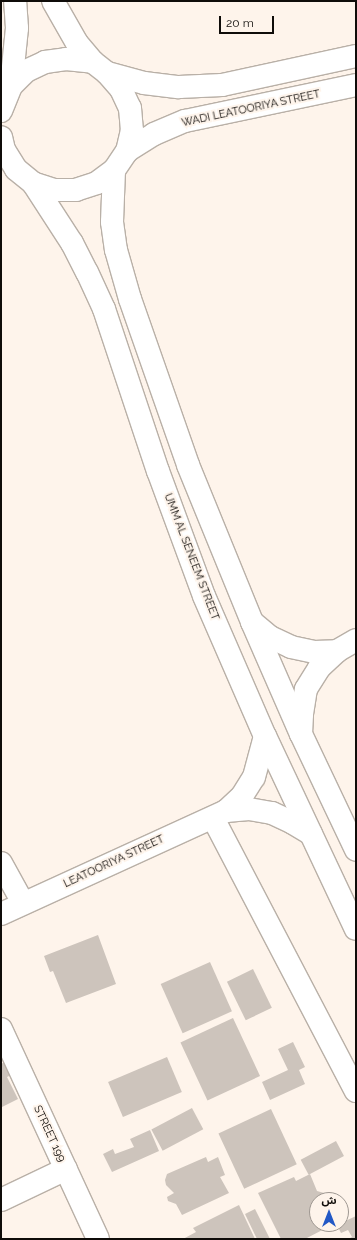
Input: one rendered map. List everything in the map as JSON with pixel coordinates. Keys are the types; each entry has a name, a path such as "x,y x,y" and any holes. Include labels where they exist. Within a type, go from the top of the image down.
{"main road":[{"path":"1,111 11,86 17,28 15,1"},
{"path":"1,137 4,150 16,169 33,183 54,190 76,190 97,183 114,170 127,151 132,130 130,108 121,89 77,43 53,1"},
{"path":"11,86 26,71 45,62 66,58 151,84 179,88 222,85 298,70 356,56"},
{"name":"WADI LEATOORIYA STREET","path":"127,151 154,134 185,121 356,85"},
{"path":"114,170 112,222 116,250 130,299 188,465 252,622 301,734 356,850"},
{"name":"UMM AL SENEEM STREET","path":"33,183 72,243 104,309 158,471 202,588 265,736 356,929"},
{"path":"252,622 270,637 291,647 314,652 337,651"},
{"path":"301,734 302,714 306,689 319,668 337,651 356,640"},
{"name":"LEATOORIYA STREET","path":"1,914 219,814 242,796 254,777 265,736"},
{"name":"LEATOORIYA STREET","path":"219,814 249,809 272,813 294,823 311,834"},
{"path":"219,814 356,1091"},
{"path":"1,863 24,903"},
{"name":"STREET 199","path":"1,1029 98,1239"},
{"path":"1,1200 66,1169"}],"building":[{"path":"98,935 116,984 66,1003 53,971 50,972 44,956"},
{"path":"210,962 232,1011 183,1033 161,984"},
{"path":"253,969 272,1008 246,1020 227,982"},
{"path":"233,1018 260,1076 207,1101 180,1043"},
{"path":"293,1042 305,1067 299,1070 305,1084 270,1100 262,1082 288,1070 278,1049"},
{"path":"167,1057 182,1092 123,1117 108,1082"},
{"path":"7,1061 13,1074 7,1077 18,1099 2,1107 1,1064"},
{"path":"192,1108 203,1129 163,1151 151,1130"},
{"path":"271,1109 297,1164 244,1189 218,1134"},
{"path":"150,1130 159,1151 112,1172 103,1154 113,1149 115,1154 134,1147 130,1139"},
{"path":"336,1141 344,1156 309,1175 301,1160"},
{"path":"206,1157 208,1162 218,1157 225,1175 220,1177 229,1193 182,1215 176,1204 168,1201 167,1197 174,1193 166,1185 165,1180 167,1174"},
{"path":"310,1174 317,1191 320,1192 309,1192 309,1232 319,1232 305,1239 281,1239 258,1193 294,1177 296,1181"},
{"path":"239,1205 255,1239 183,1239 196,1232 193,1228"},
{"path":"255,1209 270,1239 257,1239 245,1214"},
{"path":"356,1216 356,1239 348,1239 352,1237 349,1232 349,1219"}]}
